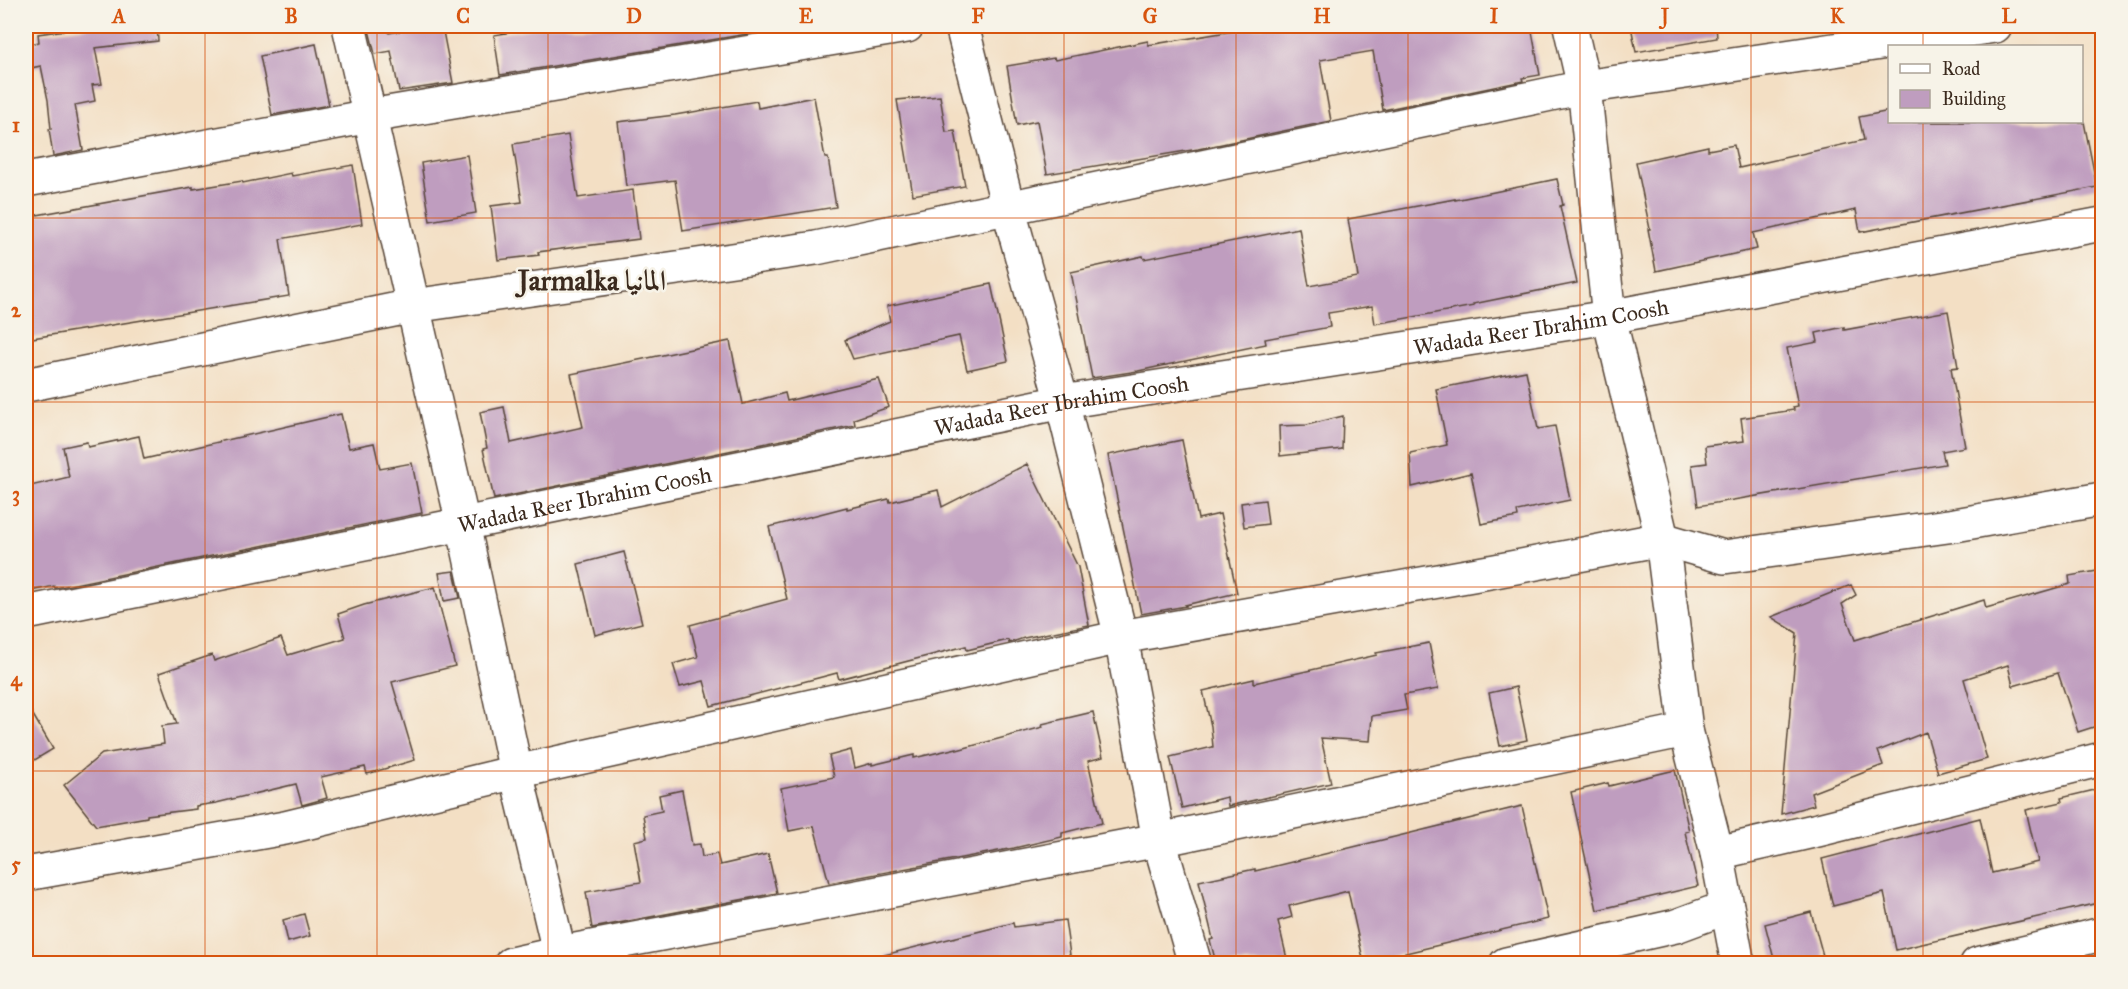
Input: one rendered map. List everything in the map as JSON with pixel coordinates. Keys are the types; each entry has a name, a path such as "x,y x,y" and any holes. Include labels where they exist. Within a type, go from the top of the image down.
{"street":[{"path":"348,26 463,524 516,772 561,958"},
{"path":"26,180 370,116 907,26"},
{"path":"962,26 1008,207 1062,402 1121,637 1159,840 1195,963"},
{"path":"1570,26 1584,87 1609,317 1662,539 1686,730 1717,853 1738,963"},
{"path":"26,385 413,306 816,248 1584,87 1995,26"},
{"name":"Wadada Reer Ibrahim Coosh","path":"26,613 1062,402 1609,317 2103,224"},
{"path":"26,874 285,828 516,772 1121,637 1662,539 1724,557 1955,525 2103,500"},
{"path":"511,963 561,958 1159,840 1686,730"},
{"path":"1717,853 2103,759"},
{"path":"1506,963 1676,926 1727,907"},
{"path":"1977,963 2103,934"}],"building":[{"path":"95,26 157,26 158,41 95,48 102,84 92,85 95,101 75,105 83,150 53,156 48,100 41,66 26,69 26,45 39,42 38,34"},
{"path":"368,26 387,26 389,33 442,26 453,83 399,91 391,51 375,54"},
{"path":"549,26 789,27 500,75 494,35"},
{"path":"1264,26 1531,26 1540,75 1522,78 1523,81 1383,110 1373,51 1320,60 1331,121 1198,149 1047,174 1037,121 1017,125 1007,66 1054,58 1055,60 1148,41 1148,45"},
{"path":"1631,26 1716,26 1717,38 1636,52"},
{"path":"316,44 329,105 272,115 260,56"},
{"path":"940,96 946,132 955,131 965,186 913,195 897,100"},
{"path":"814,97 836,207 683,231 675,180 626,186 618,122 757,101 758,108"},
{"path":"1888,111 1888,123 2084,122 2097,187 1860,232 1856,210 1753,233 1757,249 1656,271 1636,162 1708,146 1708,150 1734,145 1739,168 1864,140 1859,117"},
{"path":"568,135 578,198 633,190 639,239 538,252 539,255 498,260 491,206 522,202 513,144"},
{"path":"467,155 476,213 430,221 421,163"},
{"path":"353,165 362,224 280,239 289,296 26,339 26,217 193,187 193,189 242,181 243,183 291,173 292,176"},
{"path":"1557,179 1563,205 1560,206 1577,283 1473,304 1474,306 1375,324 1372,306 1328,313 1330,327 1265,339 1266,344 1138,371 1092,378 1071,272 1143,256 1144,259 1299,228 1309,286 1358,277 1348,219"},
{"path":"991,284 1008,361 967,370 959,336 853,359 845,340 890,321 887,306"},
{"path":"1948,311 1958,367 1951,368 1965,447 1942,451 1945,464 1698,506 1692,465 1707,463 1705,446 1744,441 1741,418 1794,410 1793,407 1798,406 1787,348 1818,342 1816,333"},
{"path":"730,341 743,404 785,393 787,401 879,379 889,407 854,419 855,425 494,499 483,449 487,448 480,412 504,407 511,443 583,427 571,374"},
{"path":"1526,371 1538,429 1555,426 1570,500 1517,511 1518,517 1481,524 1471,473 1412,487 1410,453 1447,445 1436,389"},
{"path":"341,414 349,448 374,443 380,469 412,463 422,513 26,592 26,487 69,477 63,447 87,442 88,447 139,436 144,459"},
{"path":"1343,416 1342,449 1280,456 1279,426 1307,425"},
{"path":"1182,440 1198,519 1220,514 1237,593 1186,606 1141,614 1108,455"},
{"path":"1027,464 1078,567 1089,625 1009,643 1008,640 967,650 966,646 839,679 837,673 711,706 704,681 680,687 673,664 698,657 690,625 787,599 769,527 847,507 847,509 889,499 890,502 938,490 942,507"},
{"path":"1265,500 1268,524 1244,527 1241,503"},
{"path":"624,552 642,623 595,635 578,564"},
{"path":"2103,570 2103,724 2078,732 2058,673 2013,686 2008,665 1964,679 1987,759 1938,773 1926,732 1878,751 1883,765 1811,793 1814,805 1781,814 1797,633 1771,617 1851,585 1856,595 1842,604 1855,640 1984,600 1986,608 2070,584 2069,576"},
{"path":"454,571 460,598 444,601 439,573"},
{"path":"435,587 455,666 392,682 415,760 367,774 365,767 321,777 327,798 302,805 296,784 196,806 196,809 147,815 147,817 96,826 64,785 102,754 164,744 162,726 177,724 159,673 212,655 214,661 281,638 288,655 345,638 338,614"},
{"path":"1429,643 1438,689 1404,695 1407,710 1372,716 1370,741 1321,738 1331,783 1228,806 1227,797 1182,808 1170,757 1213,747 1203,691 1254,679 1254,683 1377,655 1376,653"},
{"path":"1516,687 1527,740 1500,746 1489,693"},
{"path":"26,703 53,749 33,761 26,748"},
{"path":"1093,712 1103,757 1088,761 1102,823 1062,833 1062,837 1014,848 829,883 814,826 789,831 781,788 834,777 829,756 851,750 855,768 914,755 914,758 957,748 957,750 1043,727 1042,724"},
{"path":"1675,770 1689,831 1685,832 1698,886 1597,910 1571,792 1608,783 1609,786"},
{"path":"2103,788 2103,902 1896,950 1884,893 1833,906 1822,859 1980,818 1992,873 2038,862 2026,810 2062,802 2061,798"},
{"path":"682,790 692,845 700,844 702,857 717,854 720,865 768,854 777,893 592,928 586,892 641,882 634,841 647,838 643,815 662,811 659,795"},
{"path":"1522,806 1548,919 1364,963 1348,891 1289,906 1292,917 1278,921 1288,963 1216,963 1210,940 1213,939 1199,881 1255,869 1255,871"},
{"path":"1811,912 1825,963 1775,963 1765,924"},
{"path":"304,914 310,936 288,942 283,920"},
{"path":"1065,920 1070,955 1066,956 1066,960 1053,963 885,963 884,955 1013,923 1014,927"}],"district":[{"name":"Jarmalka المانيا","path":"592,280"}]}
